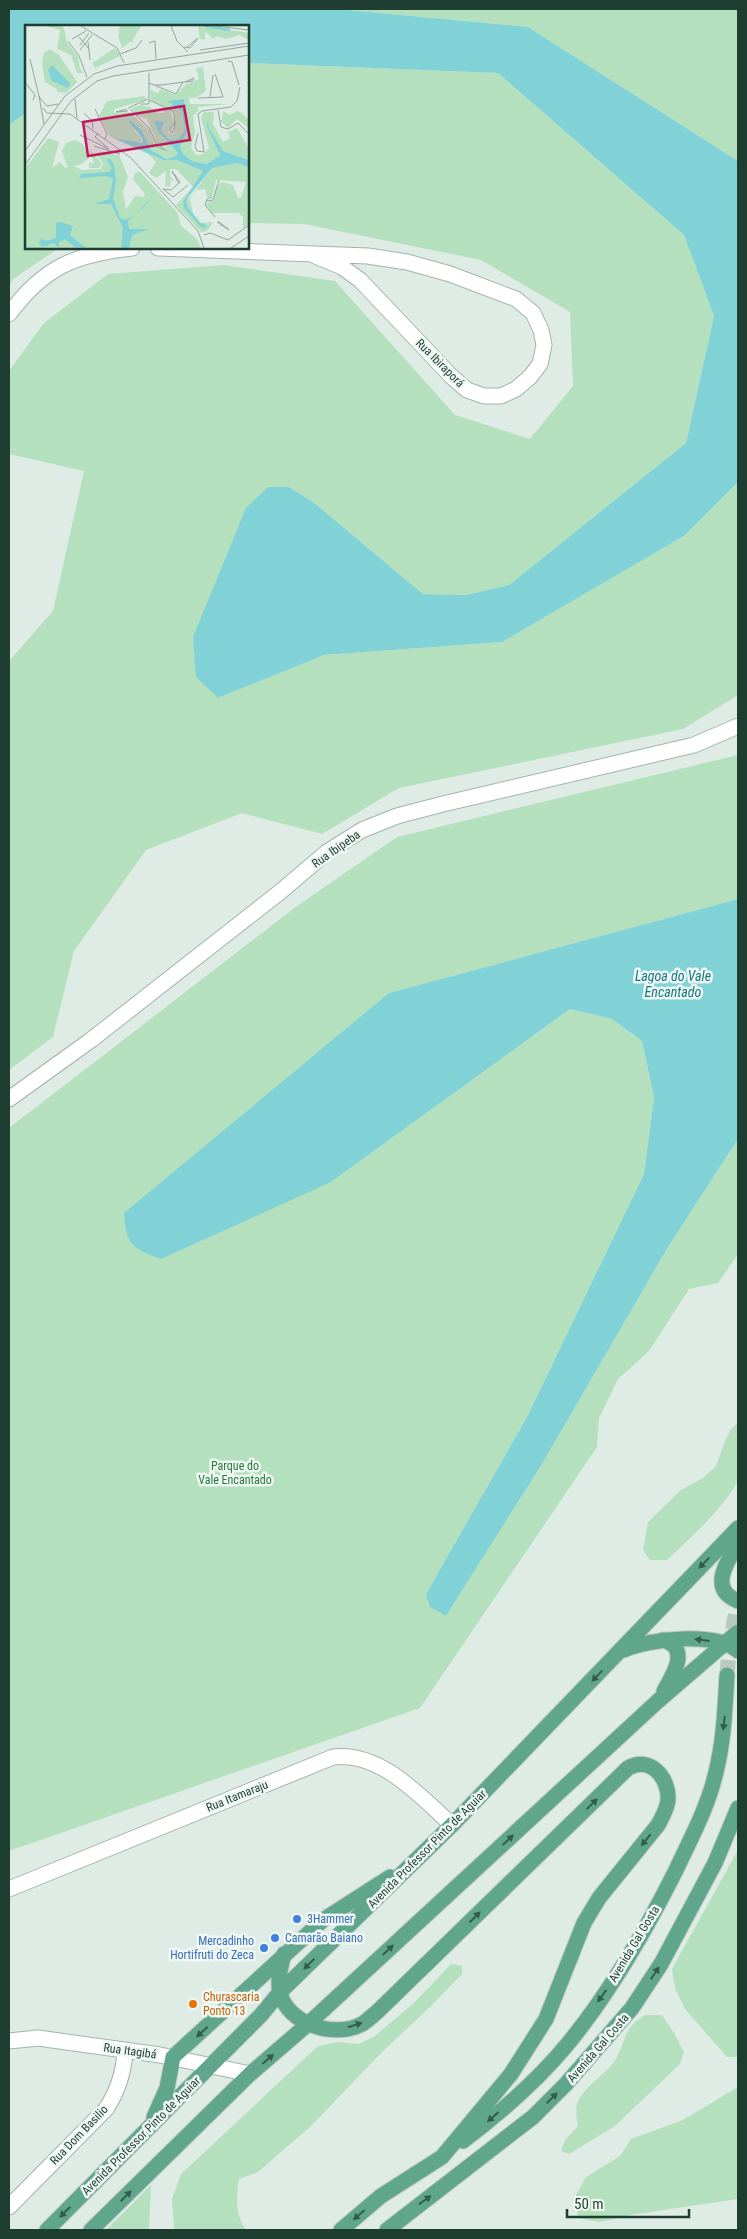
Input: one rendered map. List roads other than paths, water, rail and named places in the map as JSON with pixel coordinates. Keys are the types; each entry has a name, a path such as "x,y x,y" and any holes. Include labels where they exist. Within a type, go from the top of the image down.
{"main road":[{"name":"Avenida Professor Pinto de Aguiar","path":"48,2230 210,2066 280,1992 452,1825 738,1528"},
{"path":"738,1543 728,1560 722,1580 723,1588 727,1595 738,1601"},
{"path":"91,2230 250,2074 308,2024 658,1701 732,1648 738,1632"},
{"path":"620,1652 636,1645 663,1640 690,1639 732,1648"},
{"path":"658,1701 674,1674 678,1656 677,1648 672,1643 663,1640"},
{"name":"Avenida Gal Gosta","path":"442,2157 486,2124 528,2086 566,2046 620,1971 649,1922 700,1820 716,1773 724,1726 727,1674"},
{"path":"284,1954 280,1969 280,1992 290,2011 308,2024 322,2029 360,2025 377,2012 628,1768 639,1764 654,1768 666,1780 668,1802 658,1825 599,1898 584,1923 546,2019 511,2074 442,2157 381,2196 341,2230"},
{"name":"Avenida Gal Costa","path":"387,2230 533,2117 566,2084 632,2008 661,1964 715,1864 738,1808"},
{"path":"149,2128 168,2088 173,2057 241,1997 284,1954 323,1920 417,1860"}],"street":[{"path":"9,314 22,296 46,275 72,259 101,251 122,249"},
{"name":"Rua Ibiraporá","path":"212,249 368,256 407,262 450,274 516,299 533,313 541,330 544,345 540,364 530,377 516,389 502,396 484,396 467,390 452,377 360,280 342,267 313,255"},
{"name":"Rua Ibipeba","path":"9,1099 91,1040 272,898 326,852 362,830 397,816 443,804 694,745 733,728 738,716"},
{"name":"Rua Itamaraju","path":"9,1889 333,1757 345,1756 364,1759 389,1773 415,1792 452,1825"},
{"name":"Rua Itagibá","path":"9,2041 38,2038 173,2057 250,2074"},
{"name":"Rua Dom Basilio","path":"9,2206 106,2109 115,2096 125,2050"}],"water":[{"path":"9,9 337,9 528,27 738,161 738,482 684,536 502,642 324,655 218,698 196,677 193,637 246,508 268,487 289,487 313,502 423,594 466,595 509,585 686,443 714,316 684,235 498,73 249,63 249,25 25,25 25,114 9,125"},
{"name":"Lagoa do Vale Encantado","path":"738,899 738,1139 668,1247 542,1464 446,1616 430,1607 426,1594 527,1417 644,1174 654,1097 642,1041 612,1019 570,1009 331,1182 161,1259 143,1252 132,1244 127,1232 124,1213 389,993"}],"tunnel":[{"path":"727,1675 729,1649 738,1600"}],"place":[{"name":"3Hammer","path":"297,1919"},
{"name":"Camarão Baiano","path":"275,1938"},
{"name":"Mercadinho Hortifruti do Zeca","path":"264,1948"},
{"name":"Churascaria Ponto 13","path":"193,2004"}],"park label":[{"name":"Parque do Vale Encantado","path":"235,1473"}]}
